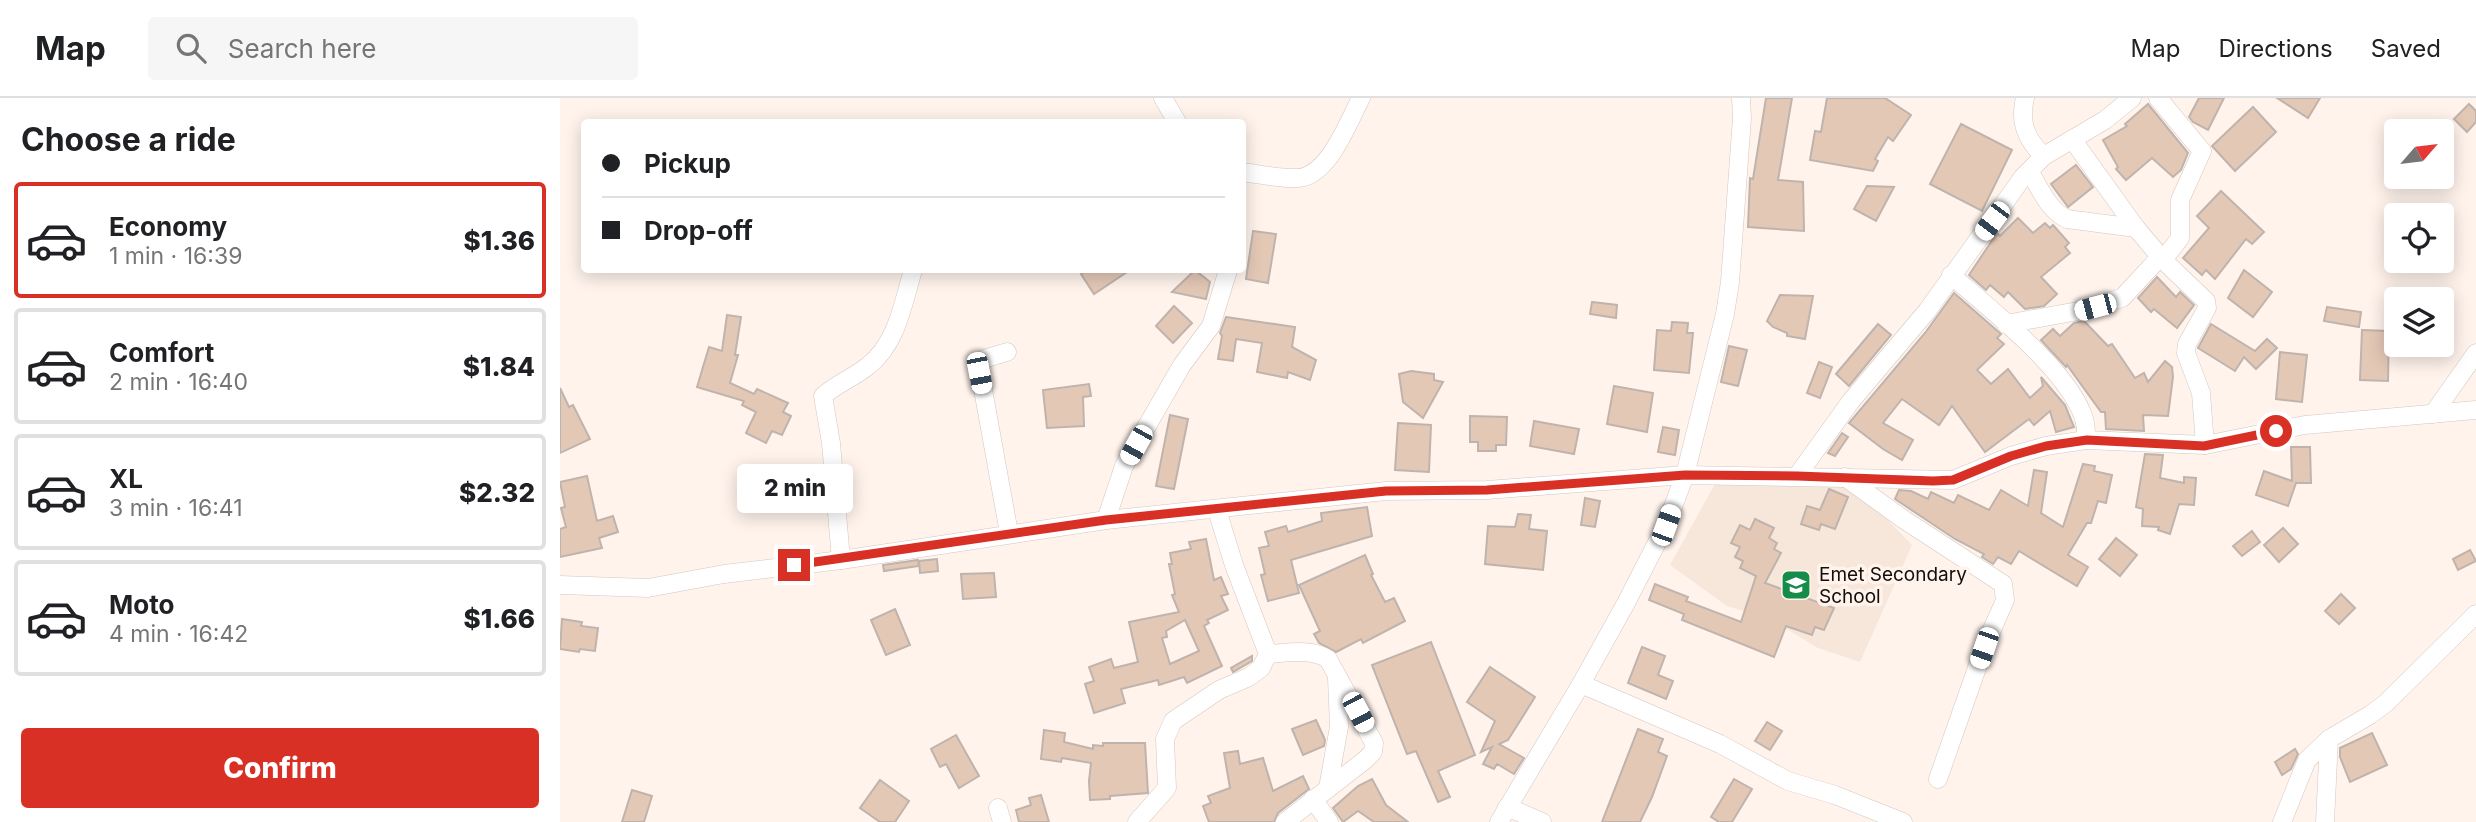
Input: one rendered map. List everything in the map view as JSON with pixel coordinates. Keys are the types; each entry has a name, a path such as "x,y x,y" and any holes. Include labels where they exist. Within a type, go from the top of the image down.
{"street":[{"path":"1163,98 1175,119"},
{"path":"1246,172 1300,178 1318,171 1328,160 1361,98"},
{"path":"1542,822 1503,814 1581,684 1666,525 1685,475 1725,314 1730,282 1742,118 1741,98"},
{"path":"2025,98 2022,109 2023,129 2033,146 2044,156"},
{"path":"1797,476 1851,401 1927,311 2029,171 2044,156 2105,120 2132,98"},
{"path":"2006,324 2078,311 2122,298 2180,238 2180,200 2202,151 2158,98"},
{"path":"2072,139 2136,228 2162,258 2206,300 2207,308 2187,344 2186,354 2201,393 2204,446"},
{"path":"2029,171 2059,215 2067,219 2136,228"},
{"path":"841,560 831,443 822,396 846,382 883,353 896,326 912,273"},
{"path":"1106,520 1124,466 1182,365 1211,326 1227,273"},
{"path":"1951,275 2044,359 2064,382 2082,411 2087,440"},
{"path":"1007,352 984,359 979,373 1009,533"},
{"path":"2433,414 2476,353"},
{"path":"560,585 648,588 724,574 841,560 1106,520 1386,491 1500,489 1685,475 1953,480 2011,456 2046,446 2087,440 2204,446 2305,425 2476,410"},
{"path":"1845,477 1903,519 2003,584 2005,600 1984,648 1938,779"},
{"path":"1137,822 1167,788 1165,739 1173,721 1219,690 1249,677 1261,668 1268,654 1234,565 1217,510"},
{"path":"2282,822 2307,760 2329,739 2370,715 2386,702 2476,614"},
{"path":"1268,654 1321,654 1328,659 1374,743 1373,752 1365,760 1285,822"},
{"path":"1328,788 1339,727 1336,671"},
{"path":"1581,684 1720,744 1788,781 1835,794 1903,822"},
{"path":"2325,822 2329,739"},
{"path":"1312,799 1329,822"}],"shaded area":[{"name":"Emet Secondary School","path":"1716,482 1852,483 1912,545 1860,662 1818,648 1772,620 1727,606 1670,565"}],"building":[{"path":"1766,98 1792,98 1778,180 1803,182 1804,231 1748,227 1750,178 1753,179"},
{"path":"1827,98 1885,98 1911,115 1893,141 1888,137 1875,159 1878,161 1873,171 1810,160 1815,131 1821,132"},
{"path":"2199,98 2224,98 2208,130 2189,117"},
{"path":"2277,98 2320,98 2308,118"},
{"path":"2148,104 2188,153 2181,170 2173,177 2152,158 2126,180 2116,169 2118,167 2103,140 2127,126 2125,124"},
{"path":"2469,104 2476,111 2476,122 2467,132 2454,119"},
{"path":"2253,107 2276,132 2235,171 2212,146"},
{"path":"1961,124 2012,150 1982,211 1930,184"},
{"path":"2076,165 2093,187 2068,207 2051,184"},
{"path":"1867,186 1894,187 1876,221 1854,209"},
{"path":"2221,191 2264,232 2252,244 2246,239 2215,279 2206,270 2202,275 2183,258 2209,228 2197,216"},
{"path":"2018,218 2033,233 2045,223 2050,228 2053,225 2069,243 2065,247 2070,253 2041,277 2057,294 2044,306 2025,309 2008,292 2004,297 1990,285 1986,290 1969,275 1997,233 2000,236"},
{"path":"1253,231 1276,234 1268,283 1246,279"},
{"path":"2244,270 2272,292 2253,317 2228,298"},
{"path":"1083,273 1126,273 1094,294"},
{"path":"1192,273 1199,273 1210,282 1206,299 1172,292"},
{"path":"2157,277 2176,297 2180,292 2194,305 2177,328 2154,309 2151,312 2138,298"},
{"path":"1954,293 2001,334 1997,338 2004,344 1977,370 1991,384 2008,369 2030,398 2043,386 2041,377 2065,405 2074,427 2056,432 2050,411 2034,425 2029,419 1985,452 1952,406 1939,425 1902,399 1883,423 1913,440 1902,460 1849,423 1925,333"},
{"path":"1780,295 1813,296 1805,339 1787,336 1787,333 1767,321"},
{"path":"1592,302 1617,305 1616,318 1590,314"},
{"path":"1174,306 1192,323 1173,343 1156,326"},
{"path":"2327,307 2361,312 2359,327 2324,321"},
{"path":"727,315 741,317 735,355 738,355 730,383 754,394 757,389 788,403 783,412 791,416 782,435 772,431 766,443 746,433 756,412 742,405 744,401 697,387 709,347 722,351"},
{"path":"1226,317 1295,327 1292,347 1316,360 1310,380 1288,372 1287,378 1257,372 1262,343 1236,339 1233,361 1218,359 1222,336 1220,333"},
{"path":"2084,321 2108,346 2112,344 2135,378 2144,373 2148,382 2165,361 2172,367 2168,416 2143,415 2144,431 2106,429 2105,412 2101,412 2067,365 2066,367 2041,340 2053,329 2060,336 2074,323"},
{"path":"1672,322 1688,323 1687,333 1693,333 1689,373 1654,370 1657,330 1671,331"},
{"path":"1878,324 1891,335 1849,386 1836,374"},
{"path":"2211,324 2255,351 2267,339 2277,348 2256,369 2244,357 2235,371 2198,348"},
{"path":"2362,330 2384,331 2384,357 2388,357 2388,381 2360,380"},
{"path":"1729,346 1747,350 1738,386 1721,382"},
{"path":"2280,352 2307,355 2302,402 2276,399"},
{"path":"1819,362 1832,367 1820,398 1807,393"},
{"path":"1411,371 1434,374 1434,380 1443,382 1423,418 1403,402 1399,374"},
{"path":"1089,384 1091,396 1083,397 1084,426 1047,428 1043,390"},
{"path":"1614,386 1653,393 1647,432 1607,424"},
{"path":"560,388 569,407 573,405 590,439 560,453"},
{"path":"1170,415 1188,419 1174,489 1156,486"},
{"path":"1470,416 1507,417 1506,445 1496,445 1496,451 1478,451 1478,442 1470,442"},
{"path":"1534,421 1579,429 1574,454 1530,446"},
{"path":"1398,423 1431,425 1429,472 1395,470"},
{"path":"1663,427 1679,430 1675,455 1658,452"},
{"path":"1842,433 1848,437 1835,456 1828,453"},
{"path":"2291,447 2310,447 2311,483 2296,483 2288,506 2256,495 2264,471 2292,481"},
{"path":"2145,454 2163,455 2160,478 2184,483 2184,477 2196,478 2194,505 2179,504 2170,534 2158,530 2159,527 2142,526 2143,509 2136,507"},
{"path":"2083,464 2095,466 2094,471 2112,475 2106,503 2098,501 2091,523 2087,523 2068,555 2088,567 2077,586 2019,551 2011,564 1998,557 1993,564 1982,557 1984,554 1955,539 1895,499 1899,490 1911,491 1928,499 1931,492 1954,503 1958,495 1989,510 2001,490 2028,506 2034,470 2047,472 2041,513 2063,527"},
{"path":"587,476 597,521 613,516 618,532 599,538 602,548 560,557 560,529 566,527 561,508 565,507 560,482"},
{"path":"1829,489 1848,497 1835,529 1821,524 1819,530 1801,524 1807,506 1820,510"},
{"path":"1585,498 1600,501 1595,527 1581,525"},
{"path":"1367,507 1372,536 1291,560 1299,593 1268,601 1261,575 1265,574 1259,548 1269,546 1265,532 1286,526 1288,532 1322,521 1321,513"},
{"path":"1518,514 1531,515 1529,529 1547,531 1543,570 1485,564 1488,526 1515,527"},
{"path":"1755,519 1774,528 1769,538 1777,543 1774,549 1781,553 1765,583 1834,608 1824,630 1815,627 1812,635 1786,626 1774,657 1682,620 1684,614 1649,600 1655,584 1688,597 1686,601 1741,622 1756,576 1740,568 1743,561 1735,557 1740,547 1731,543 1740,525 1750,530"},
{"path":"2283,528 2298,544 2279,562 2264,545"},
{"path":"2252,531 2260,542 2242,556 2233,546"},
{"path":"2116,538 2137,555 2120,576 2099,559"},
{"path":"1206,539 1214,580 1221,577 1228,594 1221,596 1228,610 1207,620 1209,623 1204,626 1222,666 1187,683 1184,677 1159,685 1158,680 1121,689 1125,703 1094,713 1085,684 1094,681 1089,667 1111,659 1114,668 1138,662 1129,622 1179,612 1172,595 1175,594 1169,564 1172,564 1170,553 1191,549 1189,542","holes":["1185,620 1199,651 1170,664 1162,638 1167,637 1166,631"]},
{"path":"2470,550 2476,561 2458,570 2453,559"},
{"path":"1365,555 1373,574 1371,575 1385,602 1394,598 1405,621 1363,643 1361,639 1336,652 1319,643 1314,634 1320,631 1299,585"},
{"path":"937,559 938,571 920,573 919,561"},
{"path":"918,560 919,566 884,571 883,565"},
{"path":"994,573 996,597 963,599 961,574"},
{"path":"2341,594 2355,608 2339,624 2325,611"},
{"path":"895,609 910,645 886,655 871,620"},
{"path":"562,619 582,622 581,626 598,628 595,651 560,649"},
{"path":"1431,642 1475,755 1438,771 1450,797 1438,802 1416,751 1407,754 1372,665"},
{"path":"1642,647 1665,656 1658,675 1673,681 1666,699 1628,683"},
{"path":"1252,656 1252,661 1233,672 1231,668"},
{"path":"1490,667 1535,697 1508,740 1499,744 1524,758 1514,774 1497,764 1494,769 1483,764 1492,747 1481,752 1495,721 1467,702"},
{"path":"1316,720 1325,740 1324,746 1303,755 1292,729"},
{"path":"1767,722 1782,731 1770,750 1755,741"},
{"path":"1638,729 1663,739 1658,752 1667,756 1652,797 1640,822 1602,822"},
{"path":"1044,730 1065,733 1064,742 1093,749 1093,745 1103,746 1103,743 1145,743 1148,793 1090,800 1091,763 1062,758 1061,762 1041,759"},
{"path":"2372,733 2387,765 2350,782 2340,757 2340,748"},
{"path":"956,735 979,776 959,788 946,764 940,767 931,749"},
{"path":"2295,749 2298,754 2291,769 2282,775 2275,762"},
{"path":"1238,751 1240,764 1263,758 1273,791 1303,776 1309,789 1278,813 1274,822 1209,822 1203,806 1211,803 1208,796 1230,788 1224,753"},
{"path":"1372,779 1386,805 1408,822 1374,822 1358,811 1343,822 1333,808 1358,786"},
{"path":"1734,779 1752,789 1732,822 1719,822 1711,817"},
{"path":"880,780 909,801 895,822 880,822 860,808"},
{"path":"632,790 652,796 644,822 622,822"},
{"path":"1041,795 1049,822 1019,822 1016,810 1031,805 1029,798"}],"place":[{"name":"Emet Secondary School","path":"1796,585"}],"route":[{"path":"794,565 1106,520 1386,491 1487,490 1594,484 1685,475 1953,480 2011,456 2046,446 2087,440 2204,446 2276,431"}]}
